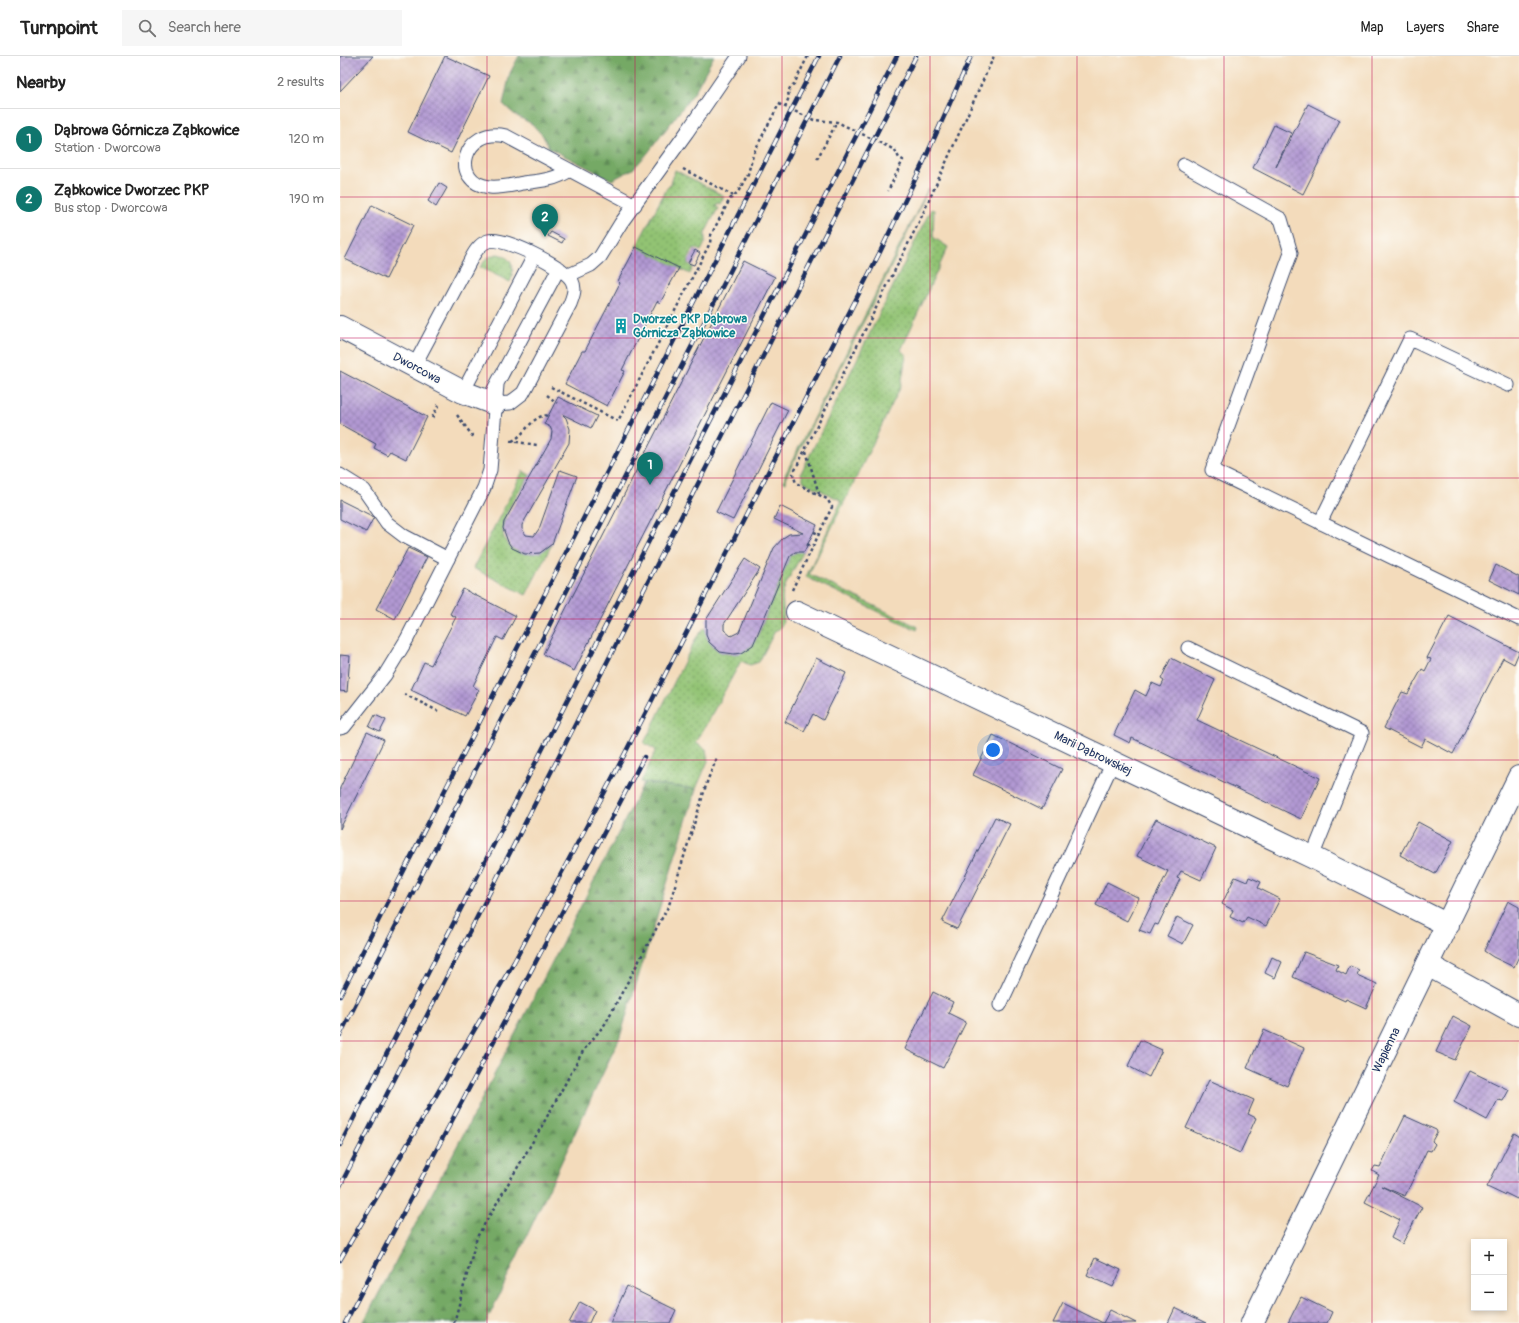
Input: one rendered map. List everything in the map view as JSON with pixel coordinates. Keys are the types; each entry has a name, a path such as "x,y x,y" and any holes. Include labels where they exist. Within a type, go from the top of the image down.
{"street":[{"name":"Dworcowa","path":"340,327 414,366 484,395"},
{"name":"Marii Dąbrowskiej","path":"798,612 1312,857 1388,896 1448,924"},
{"name":"Wapienna","path":"1252,1323 1519,777"},
{"path":"1428,965 1519,1015"}],"lane":[{"path":"484,395 564,272 596,261 621,223 667,161 739,56"},
{"path":"570,170 554,179 489,187 473,181 468,176 466,162 468,154 476,141 489,134 506,136 570,170 635,205"},
{"path":"1184,165 1281,219 1291,253 1212,470 1519,619"},
{"path":"414,366 470,261 482,244 488,241 499,240 564,272 574,285 573,297 529,383 515,400 505,404 484,395"},
{"path":"340,728 344,727 390,668 407,639 488,479 484,395 534,256"},
{"path":"1320,523 1410,339 1508,385"},
{"path":"340,476 364,490 387,523 404,536 448,559"},
{"path":"1188,648 1362,733 1312,857"},
{"path":"1000,1005 1113,762"}],"path":[{"path":"785,107 789,97 788,92 794,84 808,56"},
{"path":"798,612 792,608 790,595 832,507 827,499 796,483 793,474 920,220 994,56"},
{"path":"551,387 618,421 710,243 711,236 730,199 738,192 748,174 753,154 779,104 814,120 837,122 895,150 899,158 903,160 888,191"},
{"path":"817,159 837,122"},
{"path":"667,161 734,196"},
{"path":"547,395 557,403"},
{"path":"432,418 440,402"},
{"path":"537,445 510,441 521,435 540,416 550,416"},
{"path":"806,450 819,494"},
{"path":"814,532 819,534"},
{"path":"807,544 813,547"},
{"path":"404,694 438,711"},
{"path":"454,1323 477,1237 543,1124 583,1051 605,1024 669,905 708,779 717,758"}],"green space":[{"path":"519,56 714,56 694,93 647,154 633,169 612,180 549,148 543,136 532,124 515,115 503,104 510,73"},
{"path":"675,170 724,196 720,204 717,203 715,206 718,208 705,233 705,243 701,251 694,248 687,263 693,267 690,274 636,247 667,188 671,184"},
{"path":"928,189 899,251 787,475 786,483 784,482 785,475"},
{"path":"931,209 934,210 933,237 948,247 901,350 906,355 901,386 809,574 918,627 917,630 806,577 840,504 840,500 804,482 801,473"},
{"path":"497,254 506,257 511,264 513,272 510,282 480,267 487,258"},
{"path":"523,471 530,475 511,505 505,518 503,524 503,534 506,542 511,548 518,552 527,554 544,550 552,544 526,595 473,568"},
{"path":"799,551 803,552 783,592 782,597 784,613 780,628 775,631 759,662 750,665 741,661 696,743 706,749 708,761 696,789 641,782 656,750 644,743 696,638 705,627 707,637 712,645 719,651 726,654 743,652 757,638 790,556"},
{"path":"644,783 696,789 620,1037 486,1323 363,1323 474,1114"}],"building":[{"path":"340,56 373,56 340,91"},
{"path":"445,56 489,76 451,153 408,132"},
{"path":"1308,104 1340,120 1303,194 1253,168 1274,125 1291,133 1276,167"},
{"path":"439,183 447,188 436,207 428,201"},
{"path":"372,205 413,225 386,279 345,259"},
{"path":"551,232 564,239 562,243 548,236"},
{"path":"636,247 679,268 660,303 657,301 622,370 625,371 607,406 565,384 582,351 585,351 620,283 618,281"},
{"path":"695,250 700,253 694,265 688,263"},
{"path":"743,261 775,277 574,671 543,654"},
{"path":"340,371 427,417 406,459 390,451 387,455 374,448 376,444 340,424"},
{"path":"558,397 597,416 591,428 562,414 566,418 570,429 569,443 522,525 522,529 526,535 534,536 539,529 560,470 577,476 552,544 540,553 525,554 512,548 508,542 503,528 504,522 551,439 552,431 550,427 544,424"},
{"path":"771,402 788,410 733,520 716,512"},
{"path":"340,500 374,517 366,532 340,519"},
{"path":"780,506 817,525 804,552 795,552 790,556 753,645 741,653 734,654 720,652 709,642 706,635 706,620 745,559 760,569 724,624 724,630 731,636 739,632 774,548 789,534 803,533 774,519"},
{"path":"408,548 427,557 395,619 376,609"},
{"path":"1496,565 1519,577 1519,595 1489,580"},
{"path":"463,589 516,616 503,640 497,637 473,686 479,690 465,716 411,690 424,662 431,665 456,617 450,614"},
{"path":"1449,616 1519,652 1514,664 1503,658 1453,754 1425,739 1421,747 1384,728 1402,692 1408,694 1422,669 1425,671 1431,659 1427,658"},
{"path":"340,655 350,656 347,692 340,691"},
{"path":"816,658 846,673 823,720 813,714 804,731 785,722"},
{"path":"1171,658 1215,680 1197,720 1320,778 1301,819 1132,738 1130,743 1114,735 1135,690 1146,696 1152,683 1161,687 1164,681 1161,679"},
{"path":"375,715 386,720 380,732 369,727"},
{"path":"367,732 384,740 340,829 340,788"},
{"path":"993,735 1062,769 1042,809 973,775"},
{"path":"995,817 1010,824 957,929 942,922"},
{"path":"1156,819 1216,848 1201,880 1181,871 1177,878 1180,879 1158,925 1155,924 1150,934 1139,930 1168,871 1137,856"},
{"path":"1418,822 1453,841 1435,874 1400,855"},
{"path":"1235,877 1247,882 1249,877 1261,882 1258,888 1280,899 1266,926 1247,917 1243,923 1230,917 1233,910 1222,904"},
{"path":"1107,882 1139,898 1127,921 1096,905"},
{"path":"1508,901 1519,907 1519,956 1514,967 1484,951"},
{"path":"1177,917 1193,925 1183,944 1167,936"},
{"path":"1304,952 1338,965 1336,970 1346,975 1350,966 1359,970 1357,975 1377,984 1366,1008 1346,999 1345,1001 1293,977"},
{"path":"1272,957 1282,962 1275,978 1265,973"},
{"path":"933,992 953,1002 948,1013 966,1022 943,1068 905,1049"},
{"path":"1453,1016 1472,1026 1455,1060 1436,1052"},
{"path":"1264,1030 1304,1048 1287,1086 1247,1068"},
{"path":"1140,1040 1162,1050 1149,1077 1128,1066"},
{"path":"1470,1071 1509,1090 1503,1101 1498,1100 1487,1120 1454,1102"},
{"path":"1209,1080 1254,1100 1248,1114 1256,1118 1240,1153 1186,1128"},
{"path":"1405,1116 1436,1130 1437,1132 1432,1141 1435,1144 1431,1151 1427,1150 1405,1196 1381,1186 1422,1207 1402,1244 1391,1238 1400,1220 1365,1202 1379,1175 1372,1171 1375,1166 1380,1167"},
{"path":"1514,1133 1519,1136 1519,1196 1517,1199 1487,1187"},
{"path":"1095,1258 1121,1270 1113,1287 1087,1275"},
{"path":"627,1286 676,1310 670,1323 610,1323"},
{"path":"1301,1297 1332,1312 1327,1323 1288,1323"},
{"path":"580,1302 595,1310 589,1323 569,1323"},
{"path":"1063,1303 1103,1323 1053,1323"},
{"path":"1175,1308 1206,1323 1168,1323"},
{"path":"1110,1310 1136,1323 1103,1323"}],"railway":[{"path":"340,996 819,56"},
{"path":"340,1035 840,56"},
{"path":"340,1145 897,56"},
{"path":"340,1186 916,56"},
{"path":"340,1260 514,962 616,771 880,252 924,161 971,56"},
{"path":"345,1323 644,757"}],"place":[{"name":"Ząbkowice Dworzec PKP","path":"545,237"},
{"name":"Dworzec PKP Dąbrowa Górnicza Ząbkowice","path":"621,326"},
{"name":"Dąbrowa Górnicza Ząbkowice","path":"650,485"}]}
